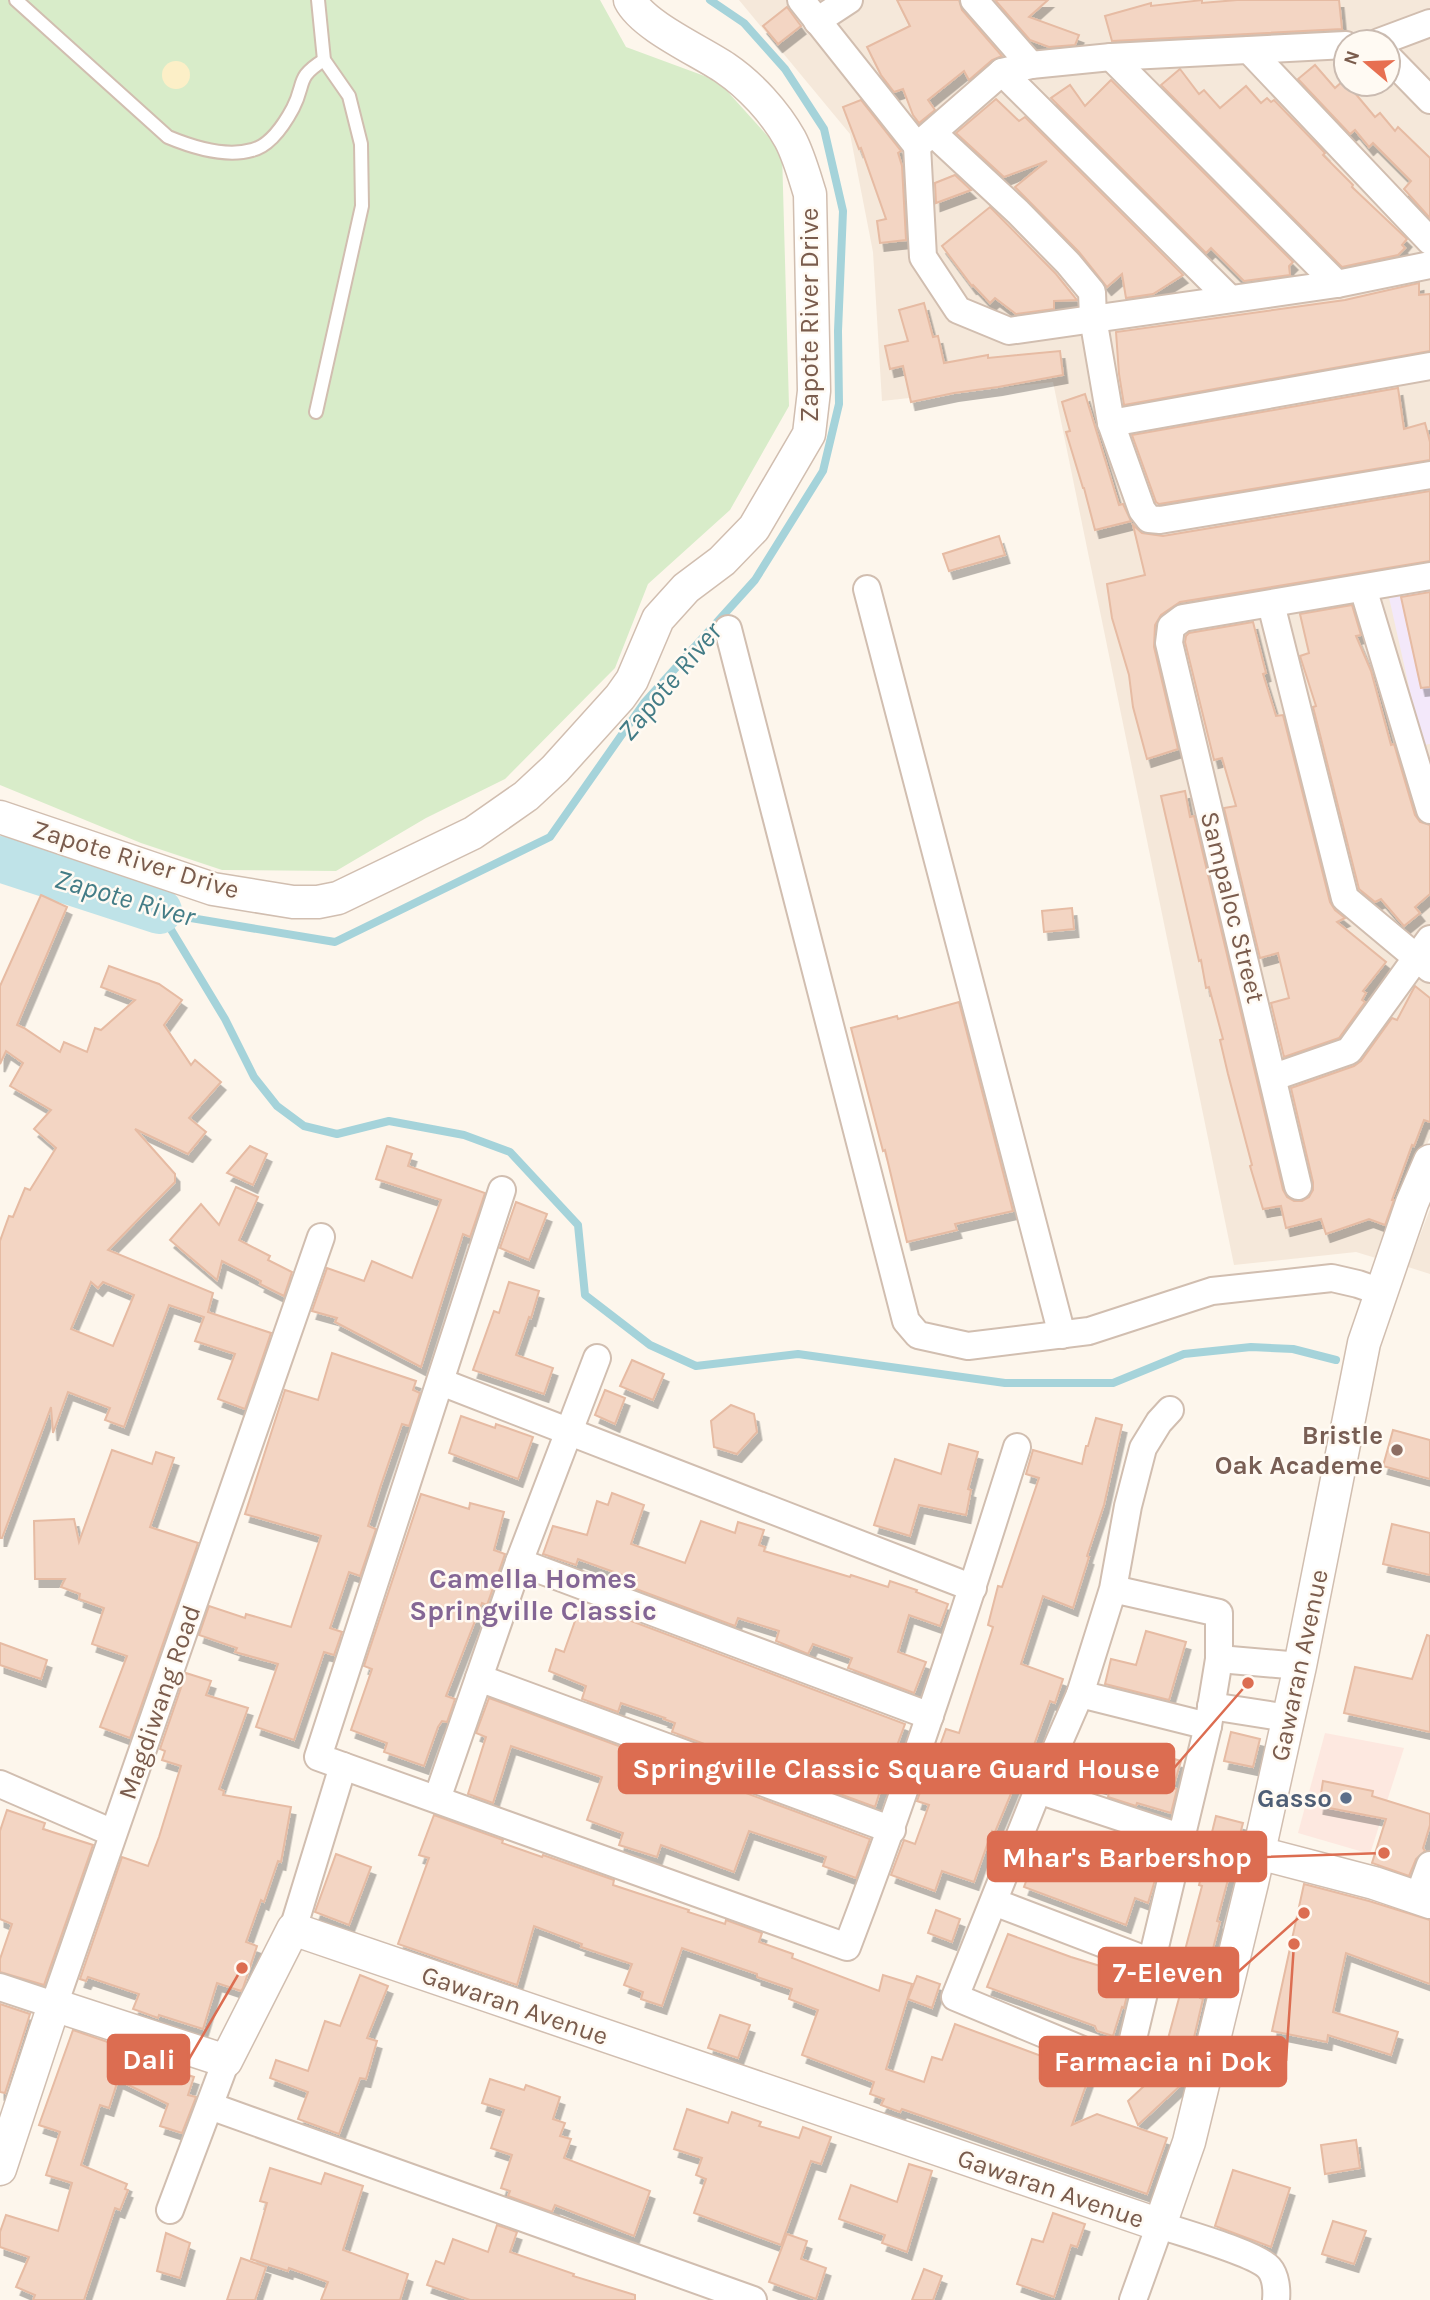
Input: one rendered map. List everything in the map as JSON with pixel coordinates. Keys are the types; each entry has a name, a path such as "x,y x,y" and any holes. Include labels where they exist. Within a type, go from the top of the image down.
{"street":[{"name":"Zapote River Drive","path":"0,817 213,889 293,902 318,902 338,898 473,833 526,796 555,769 620,697 632,680 658,619 686,588 722,561 754,528 809,434 814,391 810,194 790,138 770,111 743,82 651,23 630,0"},
{"path":"800,0 925,140 1068,263 1093,292 1093,318 1111,423 1142,510 1149,519 1160,520 1430,475"},
{"path":"817,21 849,0"},
{"path":"974,0 1031,65"},
{"path":"1402,33 1430,23"},
{"path":"1332,46 1111,57 1031,65 1002,72 925,140 923,257 958,310 1009,331 1337,284 1430,265"},
{"path":"1249,50 1430,241"},
{"path":"1111,57 1337,284"},
{"path":"1402,71 1430,100"},
{"path":"1002,72 1229,298"},
{"path":"1111,423 1430,366"},
{"path":"1274,1077 1349,1051 1425,955 1345,898 1271,604 1430,576"},
{"path":"1363,588 1430,810"},
{"path":"867,589 1062,1335"},
{"name":"Sampaloc Street","path":"1271,604 1183,618 1171,627 1169,643 1298,1186"},
{"path":"728,629 906,1321 919,1335 968,1346 1062,1335 1089,1331 1212,1291 1332,1278 1381,1292"},
{"name":"Gawaran Avenue","path":"293,1929 1160,2225 1189,2142 1259,1853 1300,1666 1364,1343 1412,1203 1430,1161"},
{"path":"502,1190 318,1757 847,1947 892,1830 1017,1447"},
{"name":"Magdiwang Road","path":"0,2169 113,1833 321,1237"},
{"path":"437,1799 519,1562 597,1358"},
{"path":"441,1382 973,1588"},
{"path":"1113,1589 1219,1613 1219,1659 1210,1716 1126,2068 956,1997 1038,1790 1080,1694 1113,1589 1128,1506 1143,1448 1159,1422 1171,1410"},
{"path":"519,1562 930,1716"},
{"path":"1219,1659 1300,1666"},
{"path":"479,1678 892,1830"},
{"path":"1080,1694 1210,1716 1288,1718"},
{"path":"170,2210 226,2061 293,1929 343,1766"},
{"path":"0,1784 113,1833"},
{"path":"1038,1790 1180,1837"},
{"path":"1259,1853 1374,1883 1424,1900 1430,1865"},
{"path":"994,1902 1151,1962"},
{"path":"0,1987 226,2061"},
{"path":"210,2106 753,2300"},
{"path":"1133,2300 1160,2225 1253,2257 1270,2269 1277,2289 1276,2300"}],"lane":[{"path":"16,0 168,136 189,146 226,152 254,150 274,136 293,107 299,86 308,70 324,60"},
{"path":"316,412 362,206 361,144 349,96 324,60 318,0"}],"shaded area":[{"path":"739,0 1430,0 1430,1138 1401,1199 1379,1259 1356,1252 1234,1265 1053,382 882,401 873,252 850,134"},
{"path":"1430,586 1430,744 1422,745 1388,593"},
{"path":"1430,1209 1430,1274 1408,1267"},
{"path":"1325,1733 1404,1748 1370,1854 1298,1833"}],"green space":[{"path":"0,0 600,0 626,47 718,81 782,152 789,406 730,510 648,584 615,668 505,779 426,818 336,871 222,870 141,843 0,785"}],"sand":[{"path":"176,61 186,65 190,75 186,85 176,89 166,85 162,75 166,65"}],"building":[{"path":"897,0 959,0 962,10 1002,56 992,60 969,80 964,71 928,100 935,110 919,123 903,89 894,92 881,75 867,47 910,26"},
{"path":"995,0 1048,0 1029,17 1079,35 1075,45 1049,47 1030,40"},
{"path":"1202,0 1202,3 1237,0 1339,0 1342,28 1112,41 1105,16 1151,3 1151,6"},
{"path":"787,7 801,26 778,44 763,26"},
{"path":"1315,65 1332,85 1332,98 1359,98 1375,117 1380,113 1395,131 1398,127 1430,158 1430,218 1404,189 1411,181 1373,143 1369,147 1355,130 1350,134 1298,79"},
{"path":"1180,69 1199,94 1204,90 1220,108 1246,86 1261,103 1267,98 1271,102 1274,100 1325,153 1323,155 1352,187 1407,239 1402,245 1405,248 1398,255 1342,267 1161,85"},
{"path":"1111,80 1293,262 1289,266 1290,275 1244,281 1211,248 1206,253 1051,98 1070,85 1085,106"},
{"path":"996,99 1019,121 1025,117 1183,275 1153,294 1126,298 1122,274 1107,287 1079,252 1015,187 1047,161 1004,177 956,133"},
{"path":"861,100 901,151 898,153 902,166 906,240 880,243 877,221 886,219 861,148 859,149 843,107"},
{"path":"955,175 971,190 936,203 935,183"},
{"path":"990,207 1056,274 1077,300 1054,301 1054,309 1016,314 995,298 990,303 972,286 942,246"},
{"path":"1419,283 1419,295 1430,294 1430,351 1124,405 1116,332 1345,300"},
{"path":"924,303 933,337 938,336 944,363 988,355 988,358 1060,351 1063,375 911,402 903,366 890,369 885,346 908,341 899,310"},
{"path":"1398,388 1404,429 1425,423 1430,442 1430,460 1159,504 1132,435"},
{"path":"1085,394 1119,505 1123,504 1131,521 1095,530 1066,432 1070,431 1062,402"},
{"path":"1430,491 1430,561 1180,602 1161,615 1155,625 1154,647 1178,749 1147,759 1133,707 1129,675 1112,618 1107,584 1145,575 1133,525 1142,533 1163,536"},
{"path":"999,536 1005,555 949,571 943,554"},
{"path":"1430,592 1430,687 1421,688 1401,597"},
{"path":"1352,605 1361,635 1356,636 1371,671 1391,745 1394,744 1415,815 1420,822 1430,825 1430,894 1415,907 1420,913 1404,926 1381,899 1375,902 1359,889 1313,707 1316,706 1300,656 1309,653 1300,614"},
{"path":"1253,622 1266,673 1263,674 1276,716 1283,715 1330,902 1345,918 1337,922 1386,962 1363,991 1366,993 1362,1000 1365,1002 1339,1038 1284,1057 1271,1003 1289,998 1278,953 1260,958 1224,808 1236,806 1222,758 1214,760 1185,642 1189,633"},
{"path":"1185,791 1190,817 1194,816 1283,1190 1287,1197 1302,1201 1309,1197 1313,1190 1291,1088 1354,1066 1361,1061 1392,1018 1397,1020 1415,986 1430,998 1430,1122 1424,1120 1414,1146 1412,1145 1385,1225 1369,1219 1326,1234 1321,1219 1286,1228 1281,1206 1263,1209 1220,1040 1223,1039 1209,987 1206,988 1201,960 1199,961 1161,796"},
{"path":"41,895 67,907 17,1025 60,1052 64,1042 87,1052 95,1028 101,1030 135,1000 101,987 109,966 159,984 182,1000 164,1025 191,1065 195,1060 221,1082 189,1118 206,1132 188,1154 135,1129 175,1174 175,1182 108,1250 213,1293 208,1312 271,1333 245,1409 218,1399 235,1354 195,1341 204,1317 169,1305 124,1427 105,1420 110,1408 68,1392 53,1433 51,1407 2,1538 0,1241 9,1216 13,1217 25,1188 30,1190 56,1148 34,1129 51,1110 10,1086 23,1063 6,1051 0,1064 0,986","holes":["91,1282 98,1288 103,1282 134,1295 113,1346 71,1329"]},
{"path":"1072,908 1074,929 1044,932 1042,911"},
{"path":"959,1002 1013,1211 955,1224 957,1230 907,1242 851,1028 897,1016 898,1019"},
{"path":"250,1146 267,1154 253,1185 227,1173"},
{"path":"387,1146 412,1154 408,1166 485,1193 470,1237 463,1234 421,1367 335,1322 337,1318 312,1311 327,1268 364,1281 372,1261 412,1278 441,1200 376,1179"},
{"path":"236,1187 258,1197 239,1240 270,1256 268,1260 292,1272 284,1296 222,1261 217,1280 170,1240 201,1204 219,1225"},
{"path":"516,1202 547,1214 529,1260 500,1248"},
{"path":"509,1282 539,1291 516,1355 553,1368 544,1394 473,1370 494,1311 499,1313"},
{"path":"332,1353 416,1381 413,1390 420,1393 409,1426 402,1424 381,1485 368,1526 376,1529 360,1576 349,1572 330,1628 342,1632 334,1655 324,1652 294,1740 256,1727 278,1664 235,1652 237,1648 199,1635 209,1606 245,1618 246,1614 291,1627 321,1536 245,1514 285,1390 318,1400"},
{"path":"632,1360 664,1374 653,1400 620,1386"},
{"path":"605,1390 625,1398 615,1424 595,1415"},
{"path":"731,1405 754,1414 757,1432 737,1454 714,1447 711,1421"},
{"path":"461,1416 495,1428 496,1424 533,1437 518,1479 449,1453"},
{"path":"1096,1418 1122,1425 1104,1505 1087,1556 1089,1557 1073,1608 1043,1596 1021,1664 1063,1679 1055,1703 1050,1701 1034,1745 1040,1746 1030,1768 1026,1767 1024,1774 1020,1772 995,1832 992,1831 974,1882 942,1871 935,1891 891,1875 904,1840 915,1844 929,1805 917,1801 946,1729 959,1733 993,1627 988,1625 998,1586 1002,1587 1039,1478 1026,1474 1033,1450 1082,1464"},
{"path":"1393,1430 1430,1440 1430,1479 1383,1466"},
{"path":"949,1444 978,1452 968,1489 971,1490 966,1515 919,1505 910,1536 874,1525 895,1459 941,1474"},
{"path":"112,1450 152,1464 156,1452 174,1458 150,1527 198,1543 130,1738 100,1727 127,1656 92,1644 104,1608 79,1599 80,1594 61,1587 65,1579 35,1579 34,1521 74,1519 79,1542"},
{"path":"612,1493 644,1505 631,1544 685,1563 701,1521 735,1533 738,1522 764,1530 759,1545 765,1547 764,1551 888,1587 890,1581 948,1604 940,1626 909,1615 898,1652 926,1662 914,1693 848,1668 852,1658 813,1644 808,1654 776,1641 779,1631 738,1618 735,1626 620,1583 622,1575 578,1559 576,1565 543,1554 553,1526 587,1535 597,1501 608,1505"},
{"path":"421,1494 469,1509 470,1503 504,1512 494,1550 505,1554 487,1605 482,1603 446,1696 455,1699 447,1722 442,1721 438,1727 424,1766 384,1752 387,1743 351,1730 372,1669 364,1666"},
{"path":"1392,1524 1430,1533 1430,1575 1383,1564"},
{"path":"580,1607 608,1617 610,1613 905,1724 895,1751 900,1753 887,1790 881,1788 875,1807 672,1732 675,1723 665,1718 621,1703 618,1712 582,1699 586,1686 549,1671 556,1649 564,1652"},
{"path":"1146,1631 1186,1642 1169,1700 1105,1684 1111,1659 1136,1665"},
{"path":"1427,1635 1430,1636 1430,1732 1344,1713 1355,1667 1412,1679"},
{"path":"0,1643 47,1660 41,1679 0,1665"},
{"path":"186,1673 211,1681 206,1695 248,1708 219,1789 224,1791 223,1795 291,1807 281,1862 278,1861 246,1942 257,1946 243,1988 241,1991 217,1983 203,2029 133,2009 139,1994 88,1977 86,1981 80,1979 122,1857 148,1866 159,1837 181,1766 162,1760 165,1751 160,1749"},
{"path":"489,1698 870,1839 856,1878 823,1866 826,1857 749,1831 734,1872 661,1845 657,1857 619,1845 623,1833 587,1820 602,1777 511,1746 493,1803 468,1794 486,1737 476,1733"},
{"path":"1231,1732 1260,1739 1253,1767 1224,1761"},
{"path":"1126,1745 1181,1761 1173,1788 1177,1789 1171,1813 1108,1797 1110,1788 1061,1776 1071,1754 1119,1767"},
{"path":"1323,1781 1373,1791 1372,1796 1430,1814 1430,1825 1423,1848 1425,1851 1416,1859 1409,1876 1372,1863 1386,1819 1319,1806"},
{"path":"7,1810 45,1823 43,1829 93,1845 44,1985 0,1972 0,1959 12,1924 0,1919 0,1831"},
{"path":"434,1815 503,1840 502,1843 614,1880 613,1885 689,1910 688,1912 725,1924 726,1920 762,1933 759,1942 793,1954 792,1958 879,1991 883,1975 912,1984 886,2069 924,2082 932,2057 942,2060 955,2024 1090,2074 1072,2125 1097,2114 1167,2138 1147,2194 902,2109 900,2112 881,2105 884,2099 870,2094 874,2082 802,2055 818,2010 789,1999 792,1989 682,1948 662,2006 641,1999 643,1992 624,1985 632,1964 581,1947 582,1944 534,1926 517,1985 398,1944 429,1858 419,1855"},
{"path":"1216,1816 1243,1823 1217,1921 1220,1922 1200,1998 1203,1999 1188,2063 1182,2084 1138,2125 1128,2101 1159,2072 1182,1987 1179,1986 1188,1955 1184,1954 1202,1886 1199,1885"},
{"path":"1059,1834 1125,1858 1122,1869 1155,1880 1148,1903 1135,1898 1126,1925 1024,1887 1033,1863 1046,1868"},
{"path":"336,1854 371,1867 349,1925 315,1912"},
{"path":"1304,1884 1430,1920 1430,1984 1346,1953 1333,2012 1398,2032 1391,2055 1328,2035 1327,2042 1272,2031"},
{"path":"936,1910 960,1919 952,1942 928,1933"},
{"path":"1008,1934 1113,1970 1110,1980 1129,1986 1113,2036 1097,2031 1095,2026 987,1987"},
{"path":"360,1975 388,1986 367,2038 377,2041 366,2079 360,2078 339,2134 298,2119 308,2092 270,2078 276,2060 308,2071 325,2021 340,2026"},
{"path":"917,1976 940,1984 932,2008 908,1999"},
{"path":"0,2004 30,2014 5,2093 0,2092"},
{"path":"720,2015 750,2025 738,2058 708,2048"},
{"path":"73,2030 128,2049 146,2057 144,2061 194,2077 188,2095 196,2097 182,2133 160,2126 168,2104 118,2080 109,2108 100,2105 81,2165 127,2184 125,2189 128,2190 120,2210 115,2208 84,2300 33,2300 35,2295 16,2287 29,2257 0,2247 0,2232 6,2215 58,2231 72,2183 46,2175 60,2132 39,2125"},
{"path":"490,2079 524,2090 526,2085 560,2097 553,2119 565,2123 560,2136 571,2139 564,2158 650,2191 634,2236 555,2205 552,2212 508,2196 510,2191 501,2188 512,2155 491,2148 504,2110 482,2103"},
{"path":"687,2109 728,2123 732,2112 761,2122 759,2126 799,2138 803,2127 831,2137 821,2164 811,2161 781,2245 694,2213 706,2179 696,2175 702,2158 674,2149"},
{"path":"1356,2140 1360,2168 1325,2174 1321,2145"},
{"path":"909,2164 932,2171 907,2252 882,2243 885,2235 839,2219 851,2185 897,2202"},
{"path":"270,2168 321,2184 325,2173 363,2186 343,2250 408,2274 400,2300 321,2300 328,2282 289,2268 288,2271 251,2259 267,2203 260,2201"},
{"path":"1233,2170 1290,2188 1271,2247 1215,2226"},
{"path":"1053,2213 1085,2224 1077,2247 1071,2245 1054,2297 1017,2284 1032,2239 1043,2242"},
{"path":"1333,2221 1366,2231 1354,2264 1322,2254"},
{"path":"497,2225 517,2232 510,2252 574,2274 573,2276 635,2295 635,2300 470,2300 427,2285 436,2261 444,2264 453,2239 488,2252"},
{"path":"166,2233 190,2243 180,2278 157,2271"},
{"path":"787,2234 807,2241 801,2259 826,2268 816,2299 769,2282"},
{"path":"241,2258 266,2267 255,2300 227,2300"},
{"path":"924,2269 942,2276 933,2300 912,2300"}],"waterway":[{"name":"Zapote River","path":"159,911 335,942 550,837 644,703 755,580 823,471 839,404 838,331 843,211 824,129 785,69 744,23 710,0"},
{"name":"Zapote River","path":"0,859 159,911"},
{"path":"161,913 225,1019 254,1077 277,1106 304,1126 337,1134 389,1121 464,1135 510,1152 578,1225 585,1295 650,1345 696,1366 798,1354 1005,1383 1113,1383 1184,1354 1251,1347 1293,1349 1336,1360"}],"place":[{"name":"Bristle Oak Academe","path":"1397,1450"},
{"name":"Springville Classic Square Guard House","path":"1248,1683"},
{"name":"Gasso","path":"1346,1798"},
{"name":"Mhar's Barbershop","path":"1384,1853"},
{"name":"7-Eleven","path":"1304,1913"},
{"name":"Farmacia ni Dok","path":"1294,1944"},
{"name":"Dali","path":"242,1968"}],"district":[{"name":"Camella Homes Springville Classic","path":"533,1594"}]}
